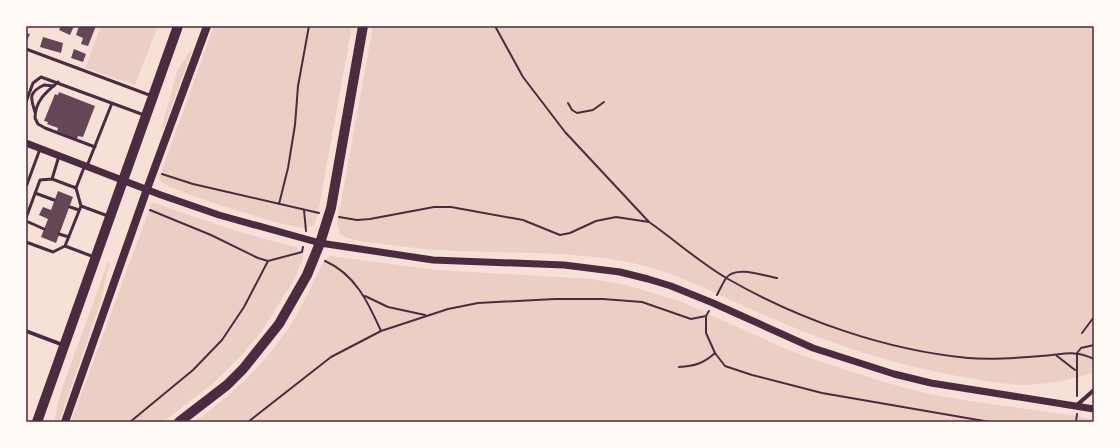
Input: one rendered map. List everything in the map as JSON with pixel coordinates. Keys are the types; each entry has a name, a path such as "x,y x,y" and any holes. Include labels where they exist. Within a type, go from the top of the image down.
{"highway":[{"path":"37,422 178,26"},
{"path":"179,422 227,385 265,343 279,324 307,275 320,243 331,208 363,26"}],"main road":[{"path":"65,422 147,189 207,26"}],"street":[{"path":"26,143 219,215 320,243 433,260 564,265 620,272 671,286 713,303 813,348 886,372 931,383 1077,405 1094,409"},
{"path":"26,331 64,346"},
{"path":"1077,405 1094,390"}],"lane":[{"path":"26,49 153,96"},
{"path":"26,102 33,83 41,77 58,82 146,116"},
{"path":"35,113 41,98 58,82"},
{"path":"54,86 44,85 39,87 31,95 35,118 38,124 95,147"},
{"path":"26,242 53,252 65,246 80,208 76,188 95,147 112,103"},
{"path":"26,187 40,149"},
{"path":"52,178 59,156"},
{"path":"44,228 26,220 40,180 52,178 76,188"},
{"path":"35,193 54,200"},
{"path":"70,207 80,208 110,217"},
{"path":"59,234 69,237"},
{"path":"65,246 96,258"}],"path":[{"path":"279,204 288,168 295,125 298,86 309,26"},
{"path":"494,26 523,77 565,132 649,222 726,278 802,314 848,332 906,347 969,358 1077,353 1094,359"},
{"path":"568,103 572,110 577,113 593,110 604,102"},
{"path":"161,174 193,184 318,213"},
{"path":"338,217 357,220 370,219 434,207 451,207 523,220 549,232 560,235 570,233 596,221 616,217 649,222"},
{"path":"148,209 211,235 258,258 268,261 302,252"},
{"path":"304,210 307,228"},
{"path":"324,260 346,273 364,296 381,331"},
{"path":"130,422 194,370 222,340 244,308 268,261"},
{"path":"718,294 726,278 730,274 738,271 777,278"},
{"path":"364,296 388,307 426,316"},
{"path":"248,422 330,357 381,331 448,309 478,303 555,299 642,302 691,319 706,316"},
{"path":"708,312 706,316 706,333 714,353 725,366 752,375 822,393 990,422"},
{"path":"1082,333 1094,317"},
{"path":"1077,378 1077,353 1081,348 1094,345"},
{"path":"679,367 694,366 706,362 714,353"},
{"path":"1056,355 1076,370"},
{"path":"1076,422 1077,416"}],"shaded area":[{"path":"101,26 158,26 135,85 85,68"},
{"path":"214,26 352,26 317,218 315,223 309,227 297,227 280,223 233,209 170,187 161,182 159,178"},
{"path":"373,26 1094,26 1094,372 1063,381 1031,385 1005,384 968,378 915,367 839,345 789,326 680,278 645,266 598,257 539,253 420,249 368,242 345,237 340,234 337,223"},
{"path":"190,51 192,51 164,127 162,127 177,71"},
{"path":"152,202 233,230 296,247 302,252 303,258 295,278 262,331 240,357 212,384 163,422 71,422"},
{"path":"330,256 438,270 593,279 627,285 682,302 786,349 884,382 929,394 1077,416 1094,420 1094,422 195,422 234,390 270,353 295,318 324,260"},
{"path":"108,262 110,263 99,307 59,422 54,422 61,391"}],"building":[{"path":"61,26 74,26 70,35 59,30"},
{"path":"79,26 96,26 88,46 81,44 83,38 76,35"},
{"path":"26,33 30,34 26,43"},
{"path":"43,37 63,43 61,53 40,47"},
{"path":"74,49 86,54 83,62 71,58"},
{"path":"59,92 95,106 83,137 78,136 77,139 57,131 58,128 47,124 48,122 44,121 55,94 58,95"},
{"path":"58,191 73,197 56,243 41,237 48,219 39,215 43,207 51,210"}]}
